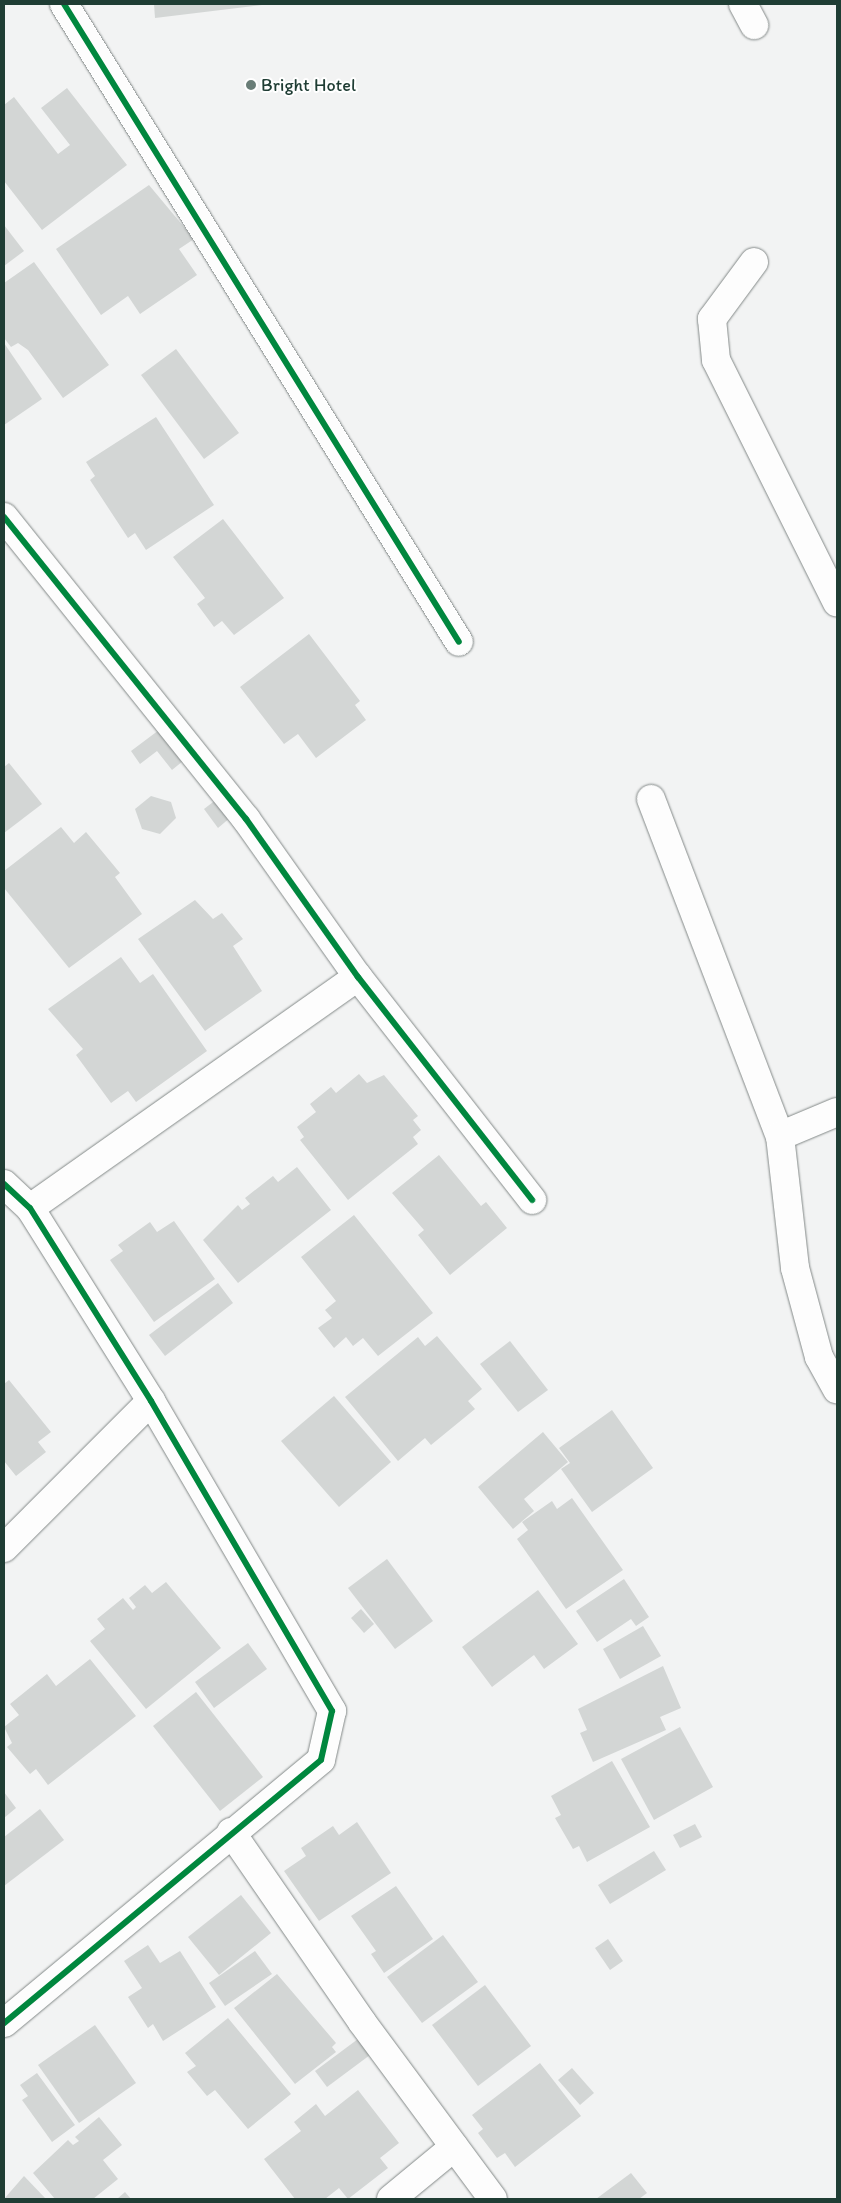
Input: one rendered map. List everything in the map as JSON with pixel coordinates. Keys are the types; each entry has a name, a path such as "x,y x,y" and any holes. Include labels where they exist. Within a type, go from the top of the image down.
{"street":[{"path":"64,4 459,642"},
{"path":"754,262 712,319 716,360 837,603"},
{"path":"4,517 246,818 358,977 532,1200"},
{"path":"651,799 780,1136 795,1268 819,1357 837,1389"},
{"path":"30,1208 358,977"},
{"path":"780,1136 837,1112"},
{"path":"4,1184 30,1208 151,1402 332,1711 321,1760 231,1832 4,2024"},
{"path":"4,1548 151,1402"},
{"path":"231,1832 454,2146 494,2199"},
{"path":"392,2199 454,2146"}],"building":[{"path":"154,4 261,4 262,5 155,18"},
{"path":"67,88 127,165 42,230 4,181 4,105 14,97 58,154 70,145 41,108"},
{"path":"149,185 194,239 179,249 197,275 140,314 128,296 101,315 56,249"},
{"path":"4,225 24,251 4,266"},
{"path":"34,262 109,365 63,398 28,350 18,343 11,347 4,338 4,283"},
{"path":"4,343 42,399 4,425"},
{"path":"176,349 239,433 204,459 141,375"},
{"path":"156,417 214,505 146,550 135,533 128,538 90,480 95,476 86,462"},
{"path":"223,519 284,598 234,635 222,621 214,627 197,604 205,598 173,557"},
{"path":"309,634 360,701 355,705 366,720 316,758 298,734 284,744 240,687"},
{"path":"159,730 183,761 172,770 157,751 140,764 131,751"},
{"path":"9,763 42,804 4,833 4,767"},
{"path":"151,796 171,802 176,818 160,834 142,829 135,809"},
{"path":"217,799 231,817 218,828 204,809"},
{"path":"61,827 74,843 86,832 120,873 115,877 142,914 69,968 4,888 4,871"},
{"path":"195,900 213,919 222,913 243,939 233,946 262,991 205,1031 138,939"},
{"path":"121,957 140,983 153,974 207,1051 136,1102 128,1091 111,1103 76,1055 83,1049 48,1009"},
{"path":"359,1074 367,1083 384,1075 418,1116 413,1120 421,1130 413,1137 418,1144 348,1200 300,1140 304,1137 297,1127 316,1112 310,1104 331,1087 336,1093"},
{"path":"439,1155 481,1206 486,1202 507,1228 450,1275 418,1235 424,1230 392,1193"},
{"path":"297,1167 331,1210 238,1283 203,1240 238,1205 242,1210 250,1204 245,1198 273,1176 278,1182"},
{"path":"354,1215 433,1313 378,1356 363,1338 353,1346 346,1337 334,1348 318,1328 332,1318 325,1310 336,1301 301,1257"},
{"path":"174,1221 215,1279 154,1322 110,1260 123,1251 118,1245 150,1222 157,1232"},
{"path":"218,1283 233,1303 165,1356 149,1335"},
{"path":"437,1336 482,1389 468,1401 475,1409 431,1445 425,1438 398,1461 345,1397 418,1337 425,1346"},
{"path":"510,1341 548,1390 518,1412 480,1364"},
{"path":"9,1380 51,1432 38,1442 46,1452 16,1476 4,1461 4,1384"},
{"path":"334,1396 391,1462 339,1507 281,1441"},
{"path":"612,1410 653,1468 592,1512 561,1469 570,1463 559,1448"},
{"path":"543,1432 568,1462 524,1499 534,1511 513,1529 478,1487"},
{"path":"572,1498 623,1570 566,1609 517,1539 528,1530 522,1522 552,1501 557,1509"},
{"path":"387,1559 433,1621 395,1649 348,1588"},
{"path":"624,1579 649,1617 636,1626 631,1619 597,1642 576,1611"},
{"path":"166,1582 221,1648 146,1709 90,1641 105,1629 97,1619 123,1598 133,1610 136,1607 129,1598 145,1585 152,1593"},
{"path":"538,1590 578,1644 544,1669 534,1655 492,1687 462,1647"},
{"path":"361,1609 374,1624 364,1633 351,1618"},
{"path":"643,1626 661,1656 620,1679 603,1649"},
{"path":"248,1643 267,1669 214,1708 195,1682"},
{"path":"90,1659 136,1716 48,1785 36,1769 30,1774 7,1747 12,1743 4,1727 19,1715 10,1704 47,1674 56,1686"},
{"path":"663,1666 681,1708 660,1717 666,1730 593,1762 580,1733 587,1730 578,1709"},
{"path":"196,1692 263,1777 220,1811 153,1726"},
{"path":"680,1727 713,1787 654,1820 621,1759"},
{"path":"612,1761 650,1827 587,1862 579,1846 573,1849 555,1818 561,1815 551,1796"},
{"path":"4,1792 16,1808 4,1818"},
{"path":"40,1809 64,1840 4,1886 4,1837"},
{"path":"357,1822 391,1873 319,1921 284,1871 306,1856 301,1848 333,1826 339,1835"},
{"path":"695,1824 702,1837 680,1848 673,1835"},
{"path":"654,1851 666,1870 610,1904 598,1885"},
{"path":"396,1886 433,1939 384,1973 371,1954 376,1951 351,1916"},
{"path":"241,1895 271,1933 219,1975 188,1937"},
{"path":"443,1935 478,1982 422,2023 387,1977"},
{"path":"608,1939 623,1961 610,1970 595,1948"},
{"path":"148,1945 160,1963 180,1951 216,2007 163,2041 153,2024 148,2028 128,1997 142,1988 124,1961"},
{"path":"255,1951 272,1974 225,2006 209,1983"},
{"path":"277,1974 336,2043 332,2047 336,2052 295,2084 234,2008"},
{"path":"485,1985 531,2046 478,2086 432,2025"},
{"path":"228,2018 291,2094 248,2129 215,2090 207,2096 187,2072 196,2066 185,2053"},
{"path":"95,2025 136,2083 79,2123 38,2065"},
{"path":"358,2039 370,2055 327,2087 315,2071"},
{"path":"540,2063 581,2116 515,2167 505,2153 497,2158 478,2133 483,2129 472,2115"},
{"path":"572,2068 594,2093 580,2105 558,2080"},
{"path":"37,2073 75,2125 52,2142 22,2100 28,2096 20,2085"},
{"path":"358,2090 399,2143 380,2158 388,2168 348,2199 339,2188 325,2199 295,2199 264,2159 301,2131 294,2122 316,2104 325,2116"},
{"path":"99,2117 122,2145 103,2160 118,2179 93,2199 55,2199 33,2173 68,2140 73,2145 79,2141 75,2137"},
{"path":"631,2173 647,2193 639,2199 596,2199"},
{"path":"24,2176 46,2199 4,2199"},
{"path":"125,2192 131,2199 117,2199"}],"cycle path":[{"path":"64,4 459,642"},
{"path":"4,517 246,819 358,977 532,1200"},
{"path":"4,1184 30,1208 151,1401 332,1711 321,1760 4,2023"}],"place":[{"name":"Bright Hotel","path":"251,85"}]}
